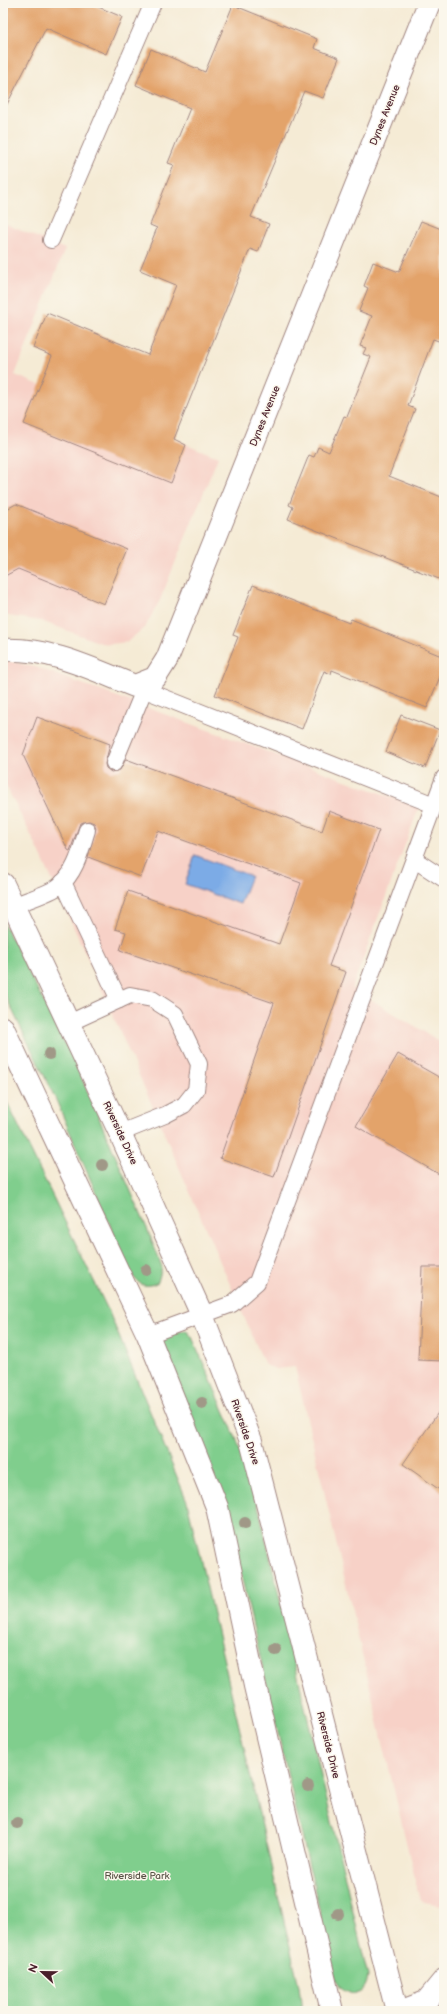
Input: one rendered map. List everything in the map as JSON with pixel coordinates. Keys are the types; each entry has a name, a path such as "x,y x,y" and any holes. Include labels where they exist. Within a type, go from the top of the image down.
{"street":[{"name":"Dynes Avenue","path":"140,688 155,678 167,659 429,3"},
{"path":"3,650 14,650 64,657 140,688"},
{"name":"Riverside Drive","path":"3,884 120,1133 202,1315 251,1441 396,2011"},
{"path":"3,1028 148,1335 217,1507 255,1686 332,2011"},
{"path":"402,2011 426,2002 444,1980"}],"lane":[{"path":"51,240 153,3"},
{"path":"114,763 140,688 434,805"},
{"path":"148,1335 232,1304 257,1282 415,860 444,778"},
{"path":"13,906 59,887 77,860 87,830"},
{"path":"415,860 444,878"},
{"path":"63,882 119,1000"},
{"path":"69,1023 130,995 152,999 175,1014 199,1064 196,1090 184,1105 165,1115 120,1133"}],"shaded area":[{"path":"3,223 65,249 15,375 218,457 160,600 145,627 127,642 111,644 101,643 41,621 3,615"},
{"path":"9,661 38,668 419,807 352,988 444,1044 444,1900 440,1905 420,1901 295,1367 276,1369 265,1365 98,981 38,849 3,780 3,663"}],"green space":[{"path":"3,922 76,1065 149,1233 162,1267 158,1282 152,1285 143,1285 133,1277 56,1100 3,991"},
{"name":"Riverside Park","path":"3,1094 109,1312 187,1501 299,1986 302,2011 3,2011"},
{"path":"186,1330 192,1337 236,1438 256,1497 368,1976 363,1990 358,1993 353,1994 343,1989 335,1977 232,1536 162,1344 165,1335"}],"water":[{"path":"195,855 251,876 240,904 185,884"}],"building":[{"path":"3,3 89,3 122,17 106,54 46,28 3,112"},
{"path":"233,5 317,39 314,48 339,58 323,98 304,91 251,217 269,224 258,252 250,249 174,439 186,445 171,483 24,424 52,356 33,348 47,313 148,355 176,285 140,270 157,228 150,225 174,165 168,163 190,108 136,85 151,49 205,72"},
{"path":"421,221 444,230 444,343 433,339 408,406 415,409 389,476 444,498 444,581 288,519 293,507 289,505 309,455 314,457 318,447 329,452 344,416 347,417 371,357 363,354 366,348 360,346 372,316 359,311 368,288 364,286 373,262 399,272"},
{"path":"16,504 127,549 104,604 18,569 3,577 3,511"},
{"path":"253,585 349,623 351,619 444,657 444,667 427,708 332,670 331,674 324,671 302,729 215,695 238,637 233,635"},
{"path":"401,715 440,730 425,768 386,752"},
{"path":"37,717 110,744 105,764 106,768 111,772 120,770 126,759 322,831 329,811 379,830 329,966 346,972 274,1177 220,1158 274,1003 120,950 126,932 115,929 128,891 279,944 301,883 158,831 141,877 88,857 96,828 94,823 89,821 80,823 70,851 68,850 23,755"},
{"path":"398,1054 444,1080 444,1177 356,1126"},
{"path":"422,1267 444,1267 444,1361 418,1360"},
{"path":"444,1404 444,1493 403,1464"}]}
